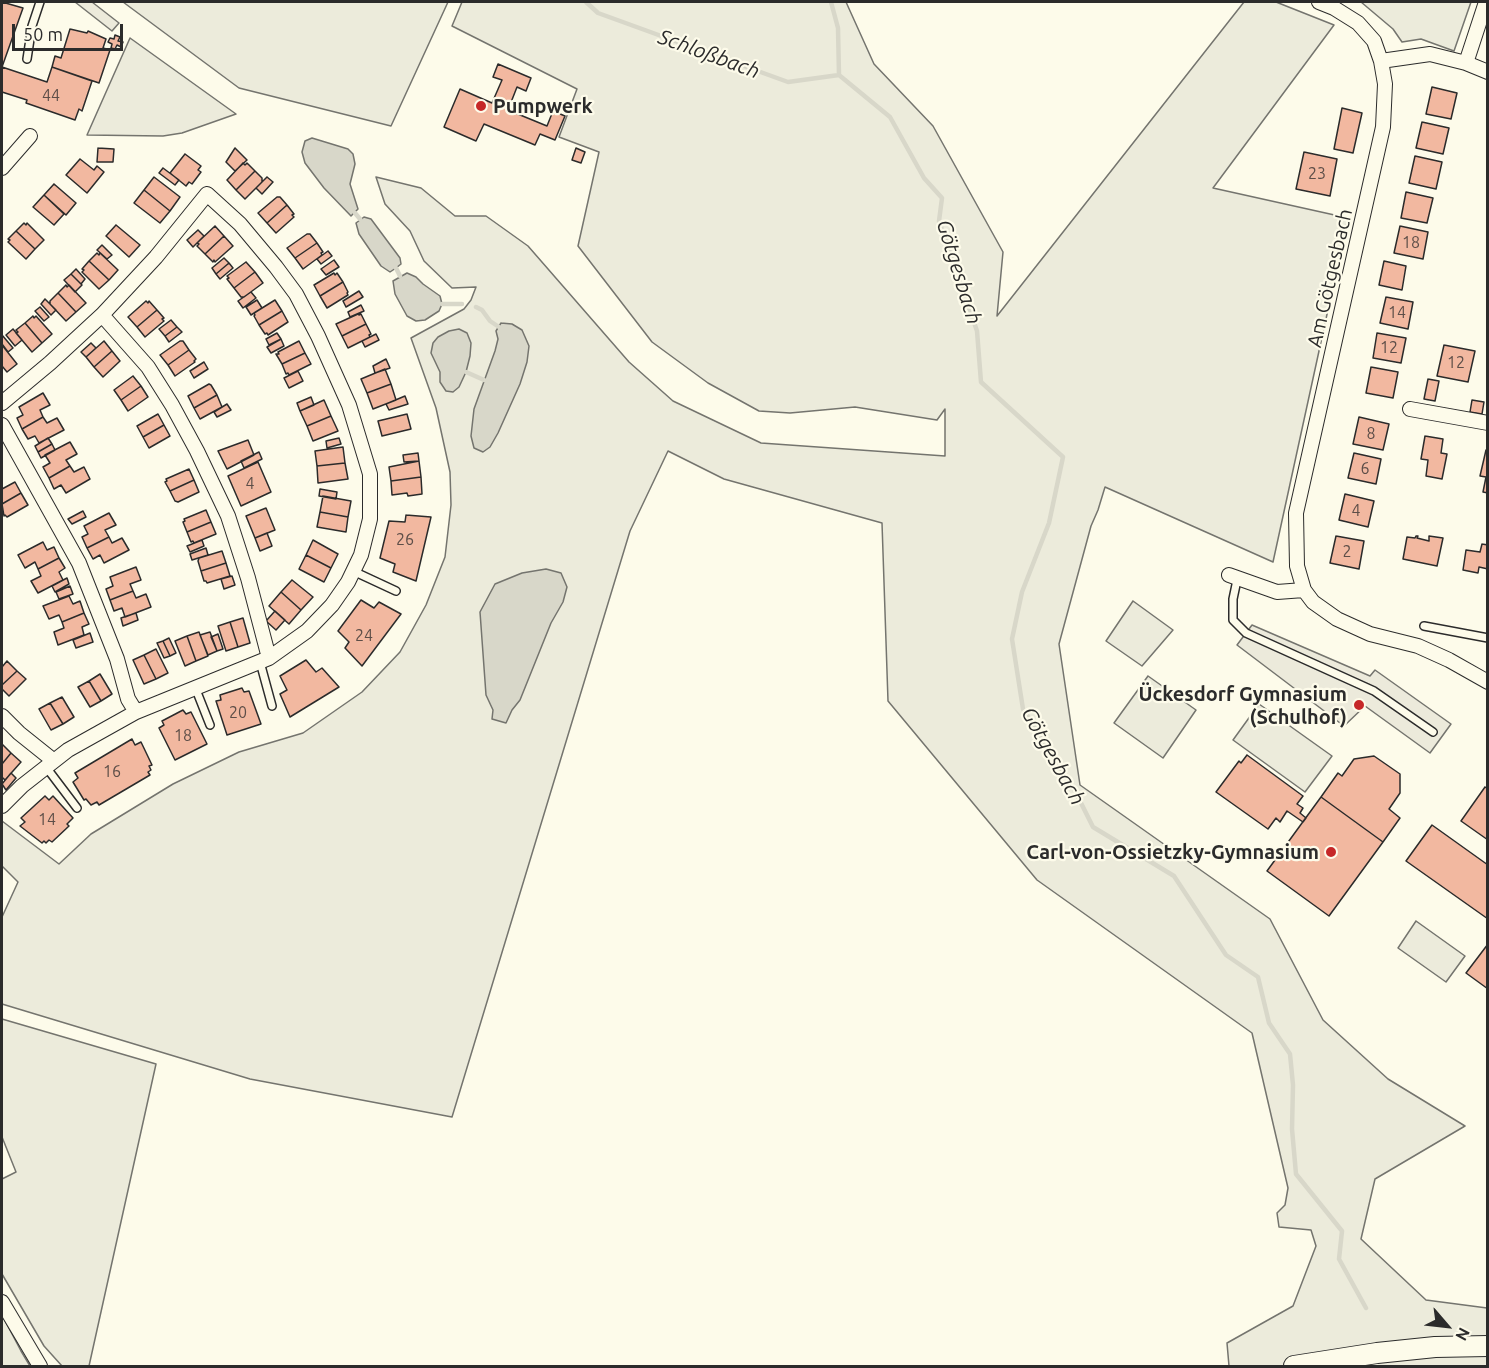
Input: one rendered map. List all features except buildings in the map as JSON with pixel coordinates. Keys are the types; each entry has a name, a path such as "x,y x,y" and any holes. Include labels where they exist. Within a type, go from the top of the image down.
{"main road":[{"path":"1294,1366 1435,1347 1488,1346"}],"street":[{"name":"Am Götgesbach","path":"1304,590 1297,566 1296,513 1383,128 1385,84 1381,61 1374,41 1358,23 1334,8 1319,2"},
{"path":"1466,63 1486,2"},
{"path":"1381,61 1430,54 1466,63 1488,72"},
{"path":"2,168 30,136"},
{"path":"2,403 102,315 156,257 207,194 240,224 276,267 296,294 318,336 349,405 369,474 370,519 361,555 353,571 332,605 307,631 265,660 136,712 68,750 22,786 2,806"},
{"path":"102,315 148,367 198,451 228,516 248,578 265,660"},
{"path":"1410,409 1488,423"},
{"path":"2,424 79,563 117,659 128,699 136,712"},
{"path":"1233,577 1277,592 1304,590 1313,602 1337,619 1370,634 1418,646 1488,682"},
{"path":"2,716 50,764"},
{"path":"2,1302 39,1366"}],"lane":[{"path":"27,59 32,26 40,2"},
{"path":"353,571 396,591"},
{"path":"1233,577 1233,620 1246,633 1374,691 1433,732"},
{"path":"1424,626 1488,638"},
{"path":"265,660 272,706"},
{"path":"195,687 210,725"},
{"path":"50,764 77,808"}],"shaded area":[{"path":"75,2 92,2 119,23 112,31"},
{"path":"123,2 448,2 391,126 239,88"},
{"path":"462,2 846,2 874,64 933,126 1003,252 997,316 1244,2 1276,2 1334,25 1213,188 1348,218 1273,562 1105,487 1091,526 1059,644 1080,785 1270,919 1323,1020 1388,1079 1465,1126 1375,1179 1361,1239 1426,1300 1487,1308 1487,1366 1229,1366 1227,1343 1293,1306 1316,1246 1311,1230 1279,1227 1277,1213 1285,1205 1288,1188 1252,1033 1037,880 888,701 882,523 724,479 668,451 630,531 452,1117 250,1079 2,1004 2,917 18,882 2,866 2,821 59,864 91,834 173,784 239,752 303,733 362,692 400,652 426,605 445,557 451,505 450,472 436,408 411,338 464,309 471,300 476,287 452,288 424,261 410,231 385,204 376,177 421,188 455,216 486,216 528,246 629,362 673,401 761,443 945,456 945,409 937,420 855,407 790,413 759,411 708,383 652,342 578,246 599,152 559,137 577,89 452,26"},
{"path":"1361,2 1471,2 1454,51 1421,39 1402,42 1393,29"},
{"path":"130,38 236,114 182,133 163,136 87,135"},
{"path":"312,138 348,149 353,154 355,164 350,184 358,209 351,216 324,188 305,163 302,152 305,141"},
{"path":"364,217 371,219 400,258 401,264 390,272 381,266 359,234 356,223"},
{"path":"407,273 416,277 440,296 442,304 439,311 425,320 416,321 407,316 395,294 393,281"},
{"path":"501,323 512,324 522,330 529,346 527,362 520,384 498,433 490,447 483,452 474,448 471,436 474,409 495,351 498,339 496,331"},
{"path":"459,329 467,333 471,343 470,356 459,387 453,392 446,391 440,382 440,372 431,353 433,343 449,331"},
{"path":"546,569 561,573 567,587 563,602 551,623 520,700 506,723 492,719 493,710 486,695 480,612 495,584 522,573"},
{"path":"1133,601 1173,630 1142,666 1106,641"},
{"path":"1252,625 1370,676 1375,670 1451,724 1430,753 1365,706 1344,726 1237,645"},
{"path":"1148,676 1196,710 1163,758 1114,723"},
{"path":"1259,704 1332,756 1305,792 1233,740"},
{"path":"1416,921 1465,956 1446,982 1398,948"},
{"path":"2,1019 156,1064 89,1366 62,1366 44,1346 2,1274 2,1179 16,1172 2,1137"},
{"path":"2,1315 21,1351 30,1366 2,1366"}],"waterway":[{"name":"Schloßbach","path":"586,2 598,13 788,82 839,75"},
{"path":"831,2 838,28 839,75"},
{"name":"Götgesbach","path":"839,75 890,117 924,178 942,198 939,221 977,331 981,382 1063,457 1049,523 1022,592 1012,639 1023,709 1074,789 1093,827 1174,876 1226,955 1258,977 1269,1023 1290,1054 1296,1174 1342,1231 1339,1259 1366,1308"},
{"path":"355,213 360,219"},
{"path":"396,268 400,276"},
{"path":"442,304 462,304"},
{"path":"476,307 499,327"},
{"path":"466,372 484,380"}],"place":[{"name":"Pumpwerk","path":"481,106"},
{"name":"Ückesdorf Gymnasium (Schulhof)","path":"1359,705"},
{"name":"Carl-von-Ossietzky-Gymnasium","path":"1331,852"}]}
